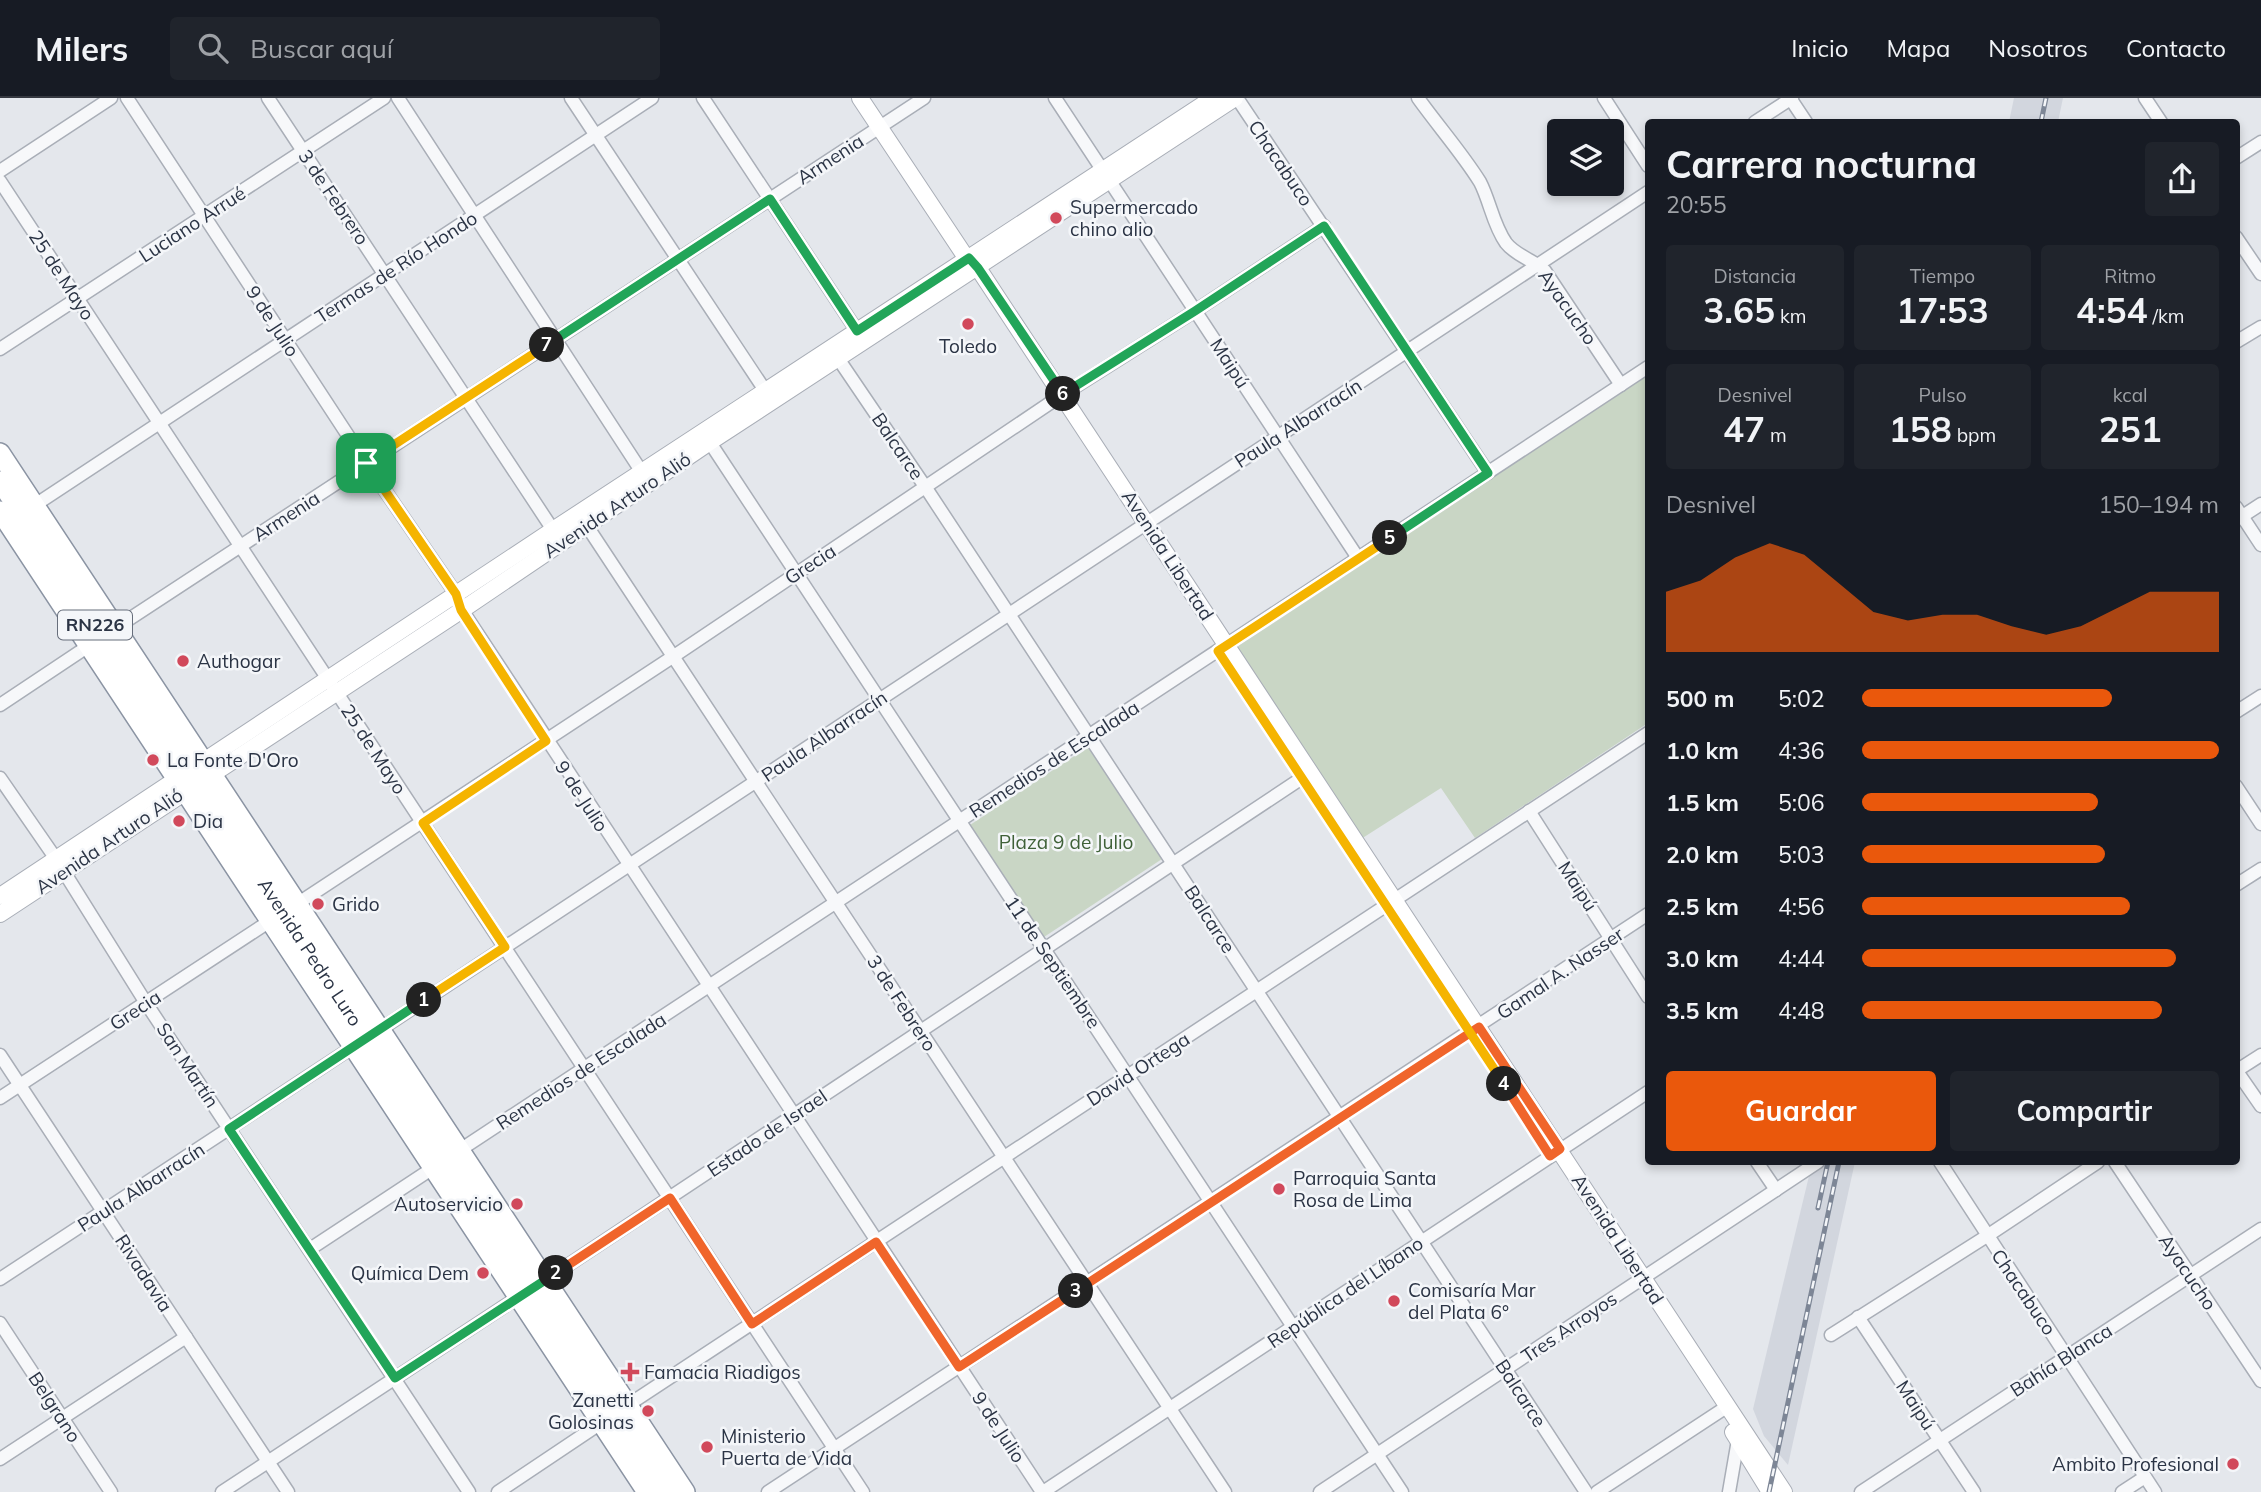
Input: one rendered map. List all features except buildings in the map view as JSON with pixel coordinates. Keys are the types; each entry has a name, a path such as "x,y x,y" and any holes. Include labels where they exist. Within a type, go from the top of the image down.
{"highway":[{"name":"Avenida Pedro Luro","path":"0,453 13,516 102,636 667,1492"},
{"name":"Avenida Pedro Luro","path":"0,481 13,516 102,636 194,776 297,904 433,1168 628,1405 685,1492"},
{"name":"Avenida Pedro Luro","path":"194,776 270,921 460,1150 601,1423 647,1492"}],"main road":[{"name":"Avenida Libertad","path":"860,98 1724,1409 1784,1492"},
{"name":"Avenida Arturo Alió","path":"1106,176 1213,98"},
{"name":"Avenida Arturo Alió","path":"0,914 60,865 835,354 969,262 1236,98"},
{"name":"Avenida Arturo Alió","path":"0,896 60,865"},
{"name":"Avenida Libertad","path":"1724,1409 1738,1440 1770,1492"}],"street":[{"path":"0,171 111,98"},
{"name":"9 de Julio","path":"127,98 459,602 628,866 1042,1492"},
{"name":"3 de Febrero","path":"268,98 557,536"},
{"name":"Luciano Arrué","path":"0,349 384,98"},
{"path":"398,98 645,478"},
{"path":"571,98 769,396"},
{"name":"Termas de Río Hondo","path":"13,516 160,423 652,98"},
{"path":"704,98 861,336"},
{"name":"Armenia","path":"0,705 924,98"},
{"name":"Maipú","path":"1055,98 1358,558"},
{"name":"Chacabuco","path":"1236,98 1408,350 1488,473"},
{"name":"Ayacucho","path":"1418,98 1478,179 1505,242 1545,271 1621,385"},
{"path":"1604,98 1645,161"},
{"path":"1760,119 1791,98 1804,119"},
{"path":"2145,98 2159,119"},
{"path":"2240,155 2261,142"},
{"name":"25 de Mayo","path":"0,181 863,1492"},
{"name":"Paula Albarracín","path":"0,1279 1645,194"},
{"name":"Grecia","path":"297,904 423,823 1058,398 1324,226"},
{"path":"2240,243 2261,274"},
{"path":"2240,340 2261,327"},
{"name":"Balcarce","path":"835,354 926,488 1586,1492"},
{"name":"Remedios de Escalada","path":"460,1150 1645,369"},
{"name":"11 de Septiembre","path":"707,437 1402,1492"},
{"path":"2240,513 2261,504"},
{"path":"2240,517 2261,545"},
{"name":"3 de Febrero","path":"583,519 1224,1492"},
{"path":"2240,709 2261,696"},
{"name":"David Ortega","path":"628,1405 1645,735"},
{"name":"Estado de Israel","path":"222,1492 1306,775"},
{"name":"San Martín","path":"0,778 60,865 146,1003 469,1492"},
{"path":"2240,792 2261,824"},
{"name":"Maipú","path":"1529,811 1645,992"},
{"path":"2240,882 2261,869"},
{"name":"Gamal A. Nasser","path":"768,1492 1645,916"},
{"name":"Grecia","path":"0,1098 270,921"},
{"name":"Rivadavia","path":"0,1055 288,1492"},
{"path":"2240,1068 2261,1055"},
{"path":"2240,1074 2261,1106"},
{"name":"República del Líbano","path":"1042,1492 1645,1094"},
{"path":"1759,1165 1776,1190"},
{"path":"1797,1176 1799,1165"},
{"name":"Tres Arroyos","path":"1320,1492 1814,1165"},
{"name":"Chacabuco","path":"1942,1165 2155,1492"},
{"path":"1831,1335 2094,1165"},
{"name":"Ayacucho","path":"2117,1165 2261,1381"},
{"path":"310,1249 433,1168"},
{"name":"Bahía Blanca","path":"1861,1492 2261,1229"},
{"name":"Maipú","path":"1858,1317 1975,1492"},
{"name":"Belgrano","path":"0,1323 111,1492"},
{"path":"0,1459 186,1337"},
{"path":"1597,1492 1724,1409"},
{"path":"498,1492 601,1423"},
{"path":"1729,1492 1738,1440"},
{"path":"2122,1492 2145,1477"}],"shaded area":[{"path":"2014,98 2063,98 2059,119 2010,119"},
{"path":"1826,1165 1854,1165 1788,1465 1764,1436 1753,1409 1809,1176"}],"green space":[{"path":"1645,377 1645,725 1475,838 1441,788 1361,839 1237,650 1239,644"},
{"name":"Plaza 9 de Julio","path":"1088,747 1162,859 1044,937 970,825"}],"railway":[{"path":"2042,119 2046,98"},
{"path":"1818,1208 1827,1165"},
{"path":"1769,1492 1838,1165"}],"place":[{"name":"Supermercado chino alio","path":"1056,218"},
{"name":"Toledo","path":"968,324"},
{"name":"Authogar","path":"183,661"},
{"name":"La Fonte D'Oro","path":"153,760"},
{"name":"Dia","path":"179,821"},
{"name":"Grido","path":"318,904"},
{"name":"Parroquia Santa Rosa de Lima","path":"1279,1189"},
{"name":"Autoservicio","path":"517,1204"},
{"name":"Química Dem","path":"483,1273"},
{"name":"Comisaría Mar del Plata 6°","path":"1394,1301"},
{"name":"Famacia Riadigos","path":"630,1372"},
{"name":"Zanetti Golosinas","path":"648,1411"},
{"name":"Ministerio Puerta de Vida","path":"707,1447"},
{"name":"Ambito Profesional","path":"2233,1464"}],"route":[{"path":"366,463 456,594 461,610 546,741 423,823 505,947 229,1129 395,1378 670,1198 752,1324 876,1242 959,1367 1469,1033 1479,1027 1560,1149 1550,1156 1469,1033 1428,969 1218,651 1488,473 1324,226 1062,395 969,258 857,331 770,199 366,463"}]}
